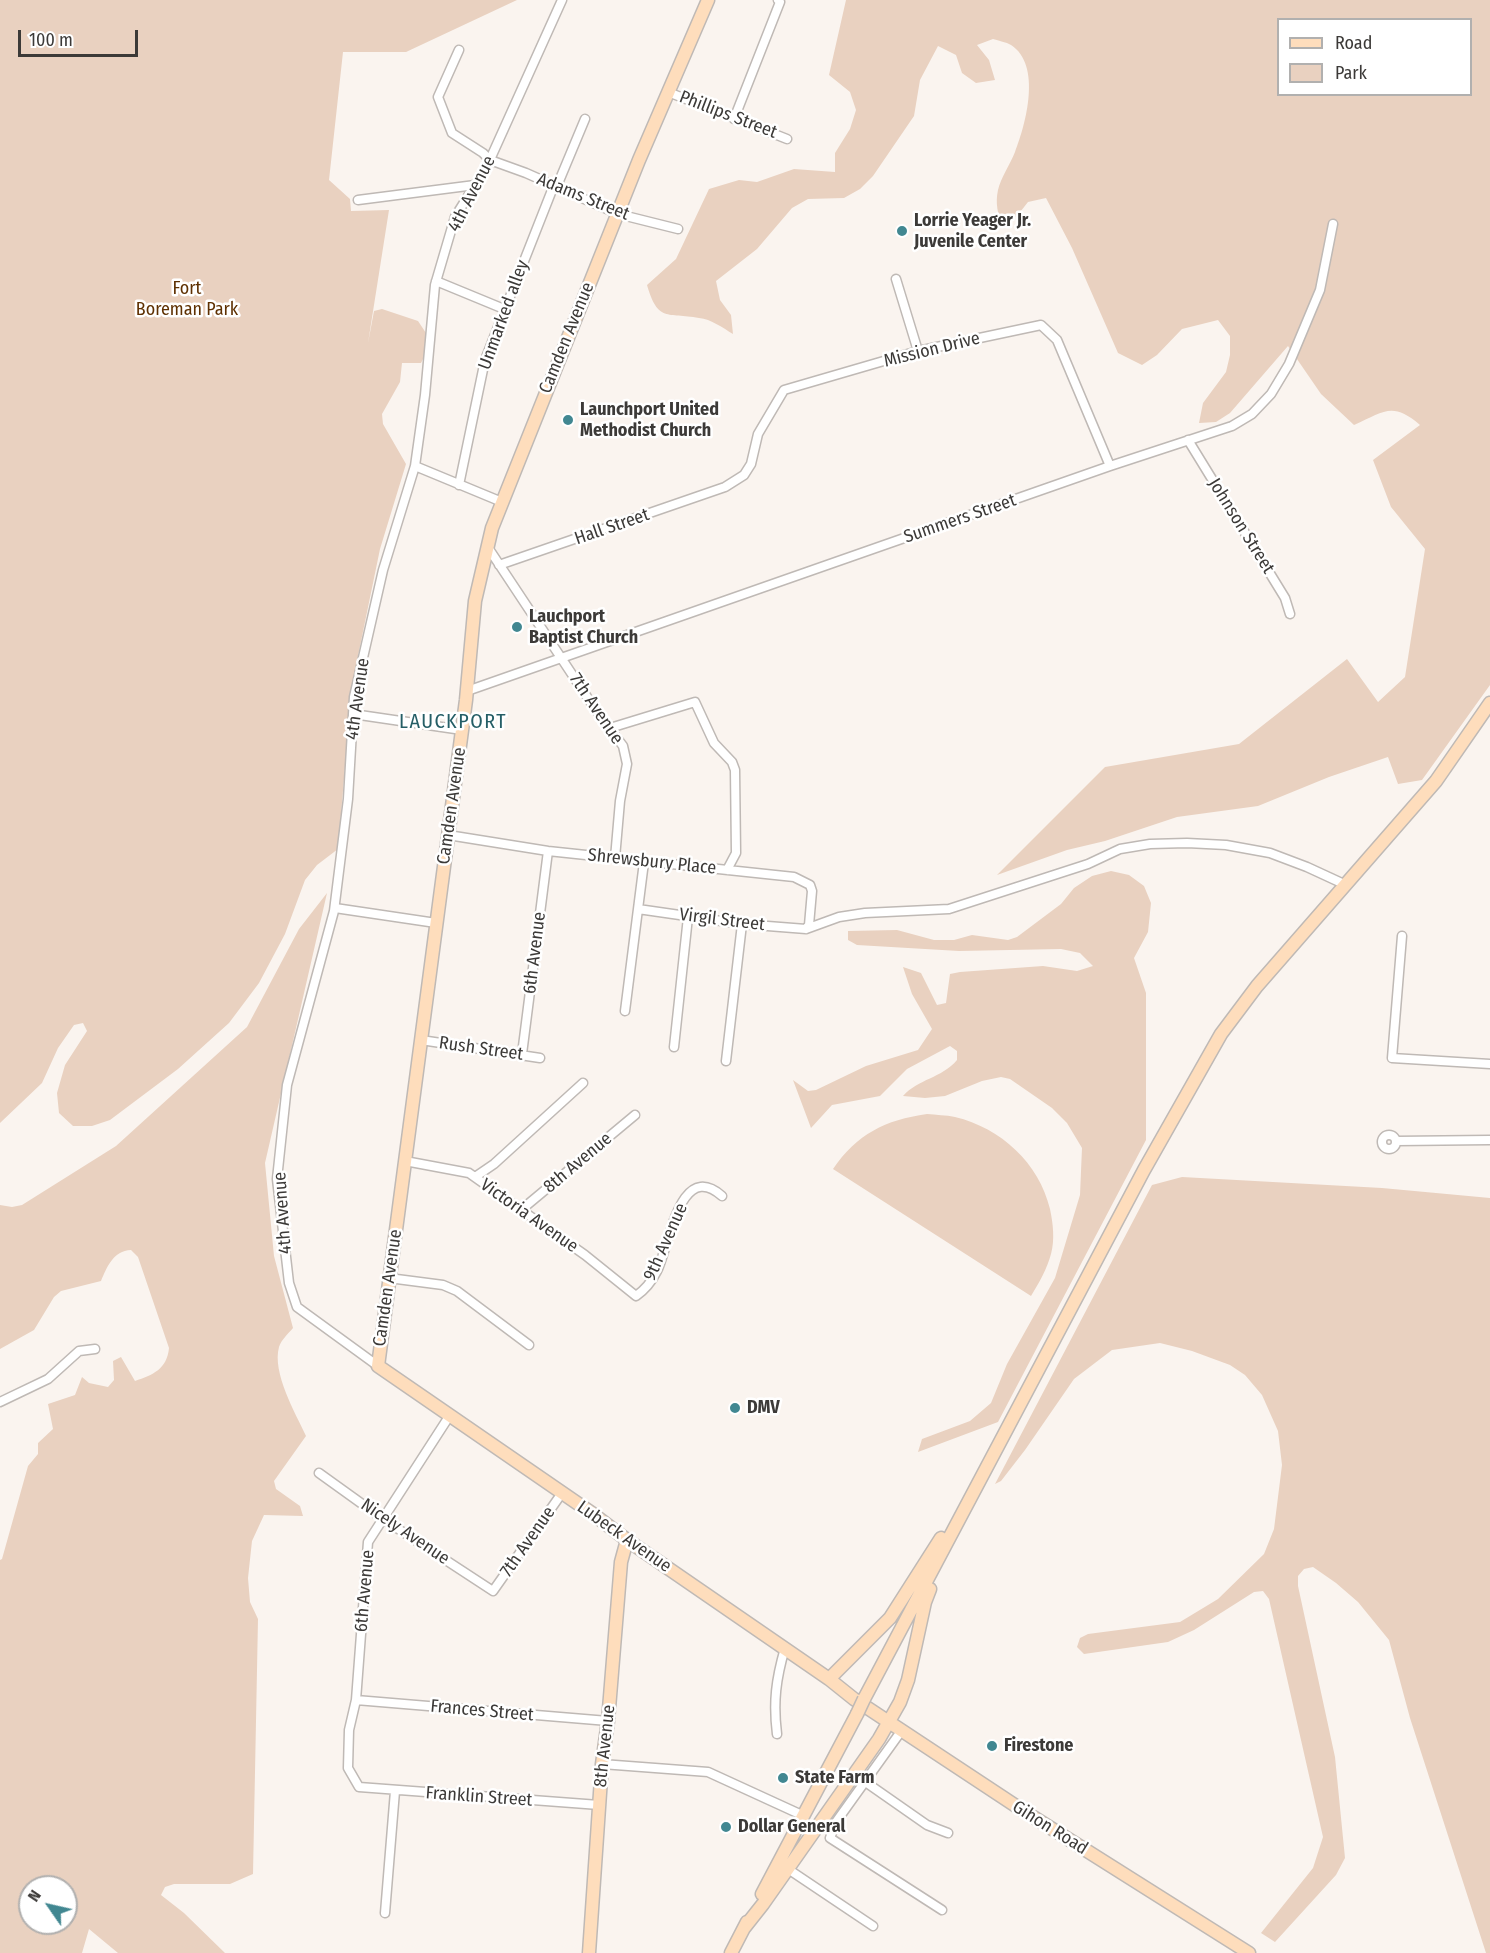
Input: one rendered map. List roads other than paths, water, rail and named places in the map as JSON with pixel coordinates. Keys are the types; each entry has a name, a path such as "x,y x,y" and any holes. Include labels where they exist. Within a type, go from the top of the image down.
{"street":[{"name":"4th Avenue","path":"393,1376 297,1307 289,1282 277,1179 287,1085 335,908 348,799 354,697 383,570 415,466 425,395 436,281 455,217 490,160 562,0"},
{"name":"Camden Avenue","path":"378,1366 467,691 475,601 487,546 502,502 618,213 708,0"},
{"path":"734,119 780,2 778,0"},
{"name":"Adams Street","path":"459,50 438,97 452,133 490,160 618,213 678,230"},
{"name":"Phillips Street","path":"668,92 788,139"},
{"name":"Unmarked alley","path":"459,484 485,360 504,309 585,118"},
{"path":"358,200 475,185"},
{"name":"Summers Street","path":"467,691 1110,466 1232,426 1252,414 1271,394 1289,364 1320,290 1333,224"},
{"path":"896,279 918,351"},
{"path":"436,281 504,309"},
{"name":"Mission Drive","path":"725,487 744,475 751,464 758,434 784,390 918,351 1041,325 1058,340 1110,466"},
{"name":"Johnson Street","path":"1188,441 1285,598 1290,614"},
{"path":"415,466 502,502"},
{"name":"Hall Street","path":"499,564 725,487"},
{"name":"7th Avenue","path":"487,546 624,746 627,764 620,801 615,858"},
{"path":"610,728 694,702 714,743 732,762 735,770 736,853 727,870"},
{"path":"731,1953 856,1714 859,1699 962,1515 1144,1170 1216,1042 1257,986 1436,781 1490,703"},
{"path":"353,714 462,730"},
{"name":"Shrewsbury Place","path":"448,835 548,851 794,877 810,885 812,891 809,925 806,929"},
{"path":"806,929 839,917 865,913 949,909 1079,867 1120,849 1150,844 1226,845 1270,853 1346,885"},
{"name":"6th Avenue","path":"522,1054 548,851"},
{"path":"625,1011 644,862"},
{"path":"335,908 436,923"},
{"name":"Virgil Street","path":"638,909 742,924 806,929"},
{"path":"674,1047 688,917"},
{"path":"726,1061 742,924"},
{"path":"1402,936 1392,1058 1490,1064"},
{"name":"Rush Street","path":"421,1040 540,1058"},
{"path":"475,1178 494,1164 583,1083"},
{"name":"8th Avenue","path":"521,1210 635,1115"},
{"path":"1396,1141 1490,1140"},
{"name":"Victoria Avenue","path":"405,1161 469,1173 585,1255 636,1296 642,1292"},
{"name":"9th Avenue","path":"642,1292 658,1270 676,1212 689,1192 702,1186 722,1196"},
{"path":"390,1278 443,1285 457,1291 529,1345"},
{"path":"0,1402 48,1379 79,1351 95,1349"},
{"name":"Lubeck Avenue","path":"393,1376 859,1699"},
{"name":"6th Avenue","path":"359,1787 348,1768 349,1730 356,1700 369,1542 450,1415"},
{"name":"Nicely Avenue","path":"319,1473 383,1519 493,1591"},
{"name":"7th Avenue","path":"493,1591 562,1493"},
{"path":"829,1679 890,1618 946,1530 962,1515"},
{"path":"744,1928 788,1869 889,1722 900,1702 908,1680 925,1602 962,1515"},
{"name":"8th Avenue","path":"589,1953 602,1764 608,1721 621,1562 627,1540"},
{"path":"777,1734 775,1693 785,1648"},
{"name":"Gihon Road","path":"859,1699 889,1722 1029,1815 1249,1953"},
{"name":"Frances Street","path":"356,1700 608,1721"},
{"path":"902,1730 836,1822 830,1838 942,1911"},
{"path":"602,1764 708,1772 804,1815"},
{"path":"864,1781 927,1825 948,1833"},
{"name":"Franklin Street","path":"359,1787 599,1805"},
{"path":"385,1913 395,1791"},
{"path":"788,1869 873,1926"}],"place":[{"name":"Lorrie Yeager Jr. Juvenile Center","path":"902,231"},
{"name":"Launchport United Methodist Church","path":"568,420"},
{"name":"Lauchport Baptist Church","path":"517,627"},
{"name":"DMV","path":"735,1408"},
{"name":"Firestone","path":"992,1746"},
{"name":"State Farm","path":"783,1778"},
{"name":"Dollar General","path":"726,1827"}],"district":[{"name":"LAUCKPORT","path":"453,722"}],"park label":[{"name":"Fort Boreman Park","path":"187,299"}]}
